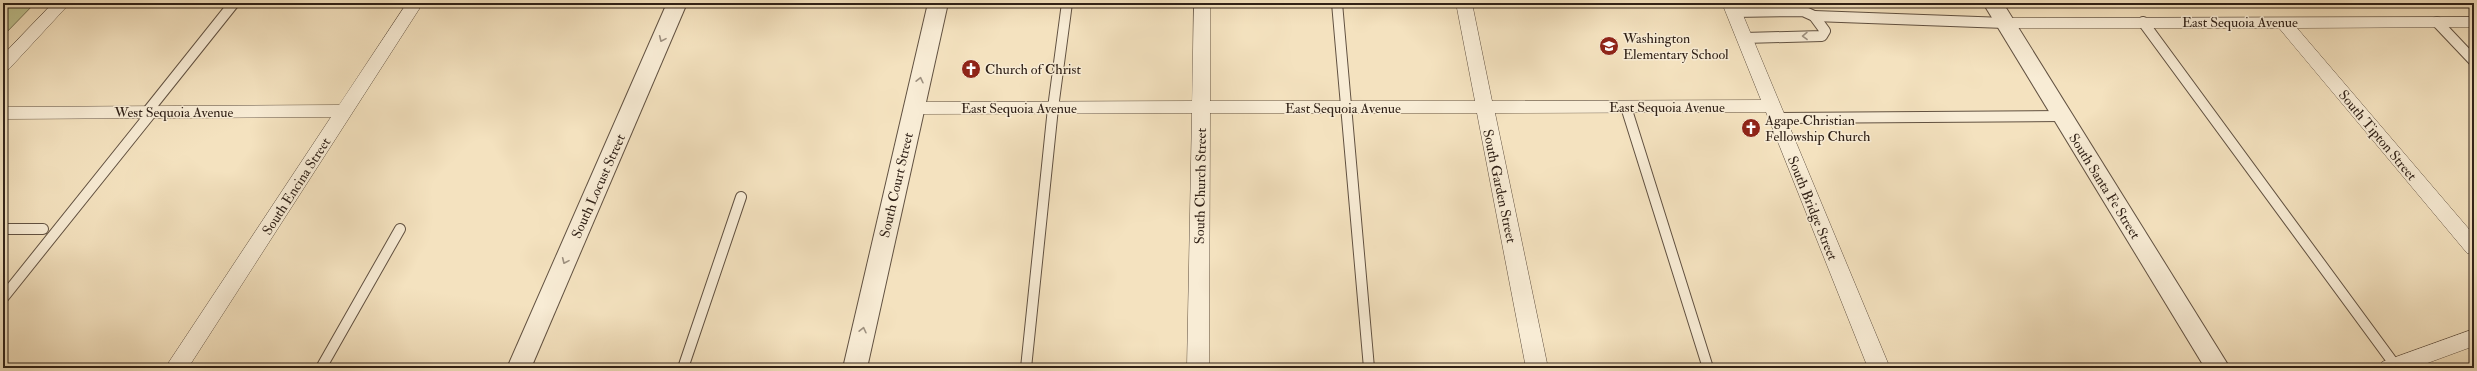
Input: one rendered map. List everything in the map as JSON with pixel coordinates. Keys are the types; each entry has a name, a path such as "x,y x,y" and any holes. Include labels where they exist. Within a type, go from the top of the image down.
{"street":[{"path":"3,65 62,3"},
{"name":"South Encina Street","path":"176,368 415,3"},
{"name":"South Locust Street","path":"518,368 677,3"},
{"name":"South Court Street","path":"855,368 938,3"},
{"name":"South Church Street","path":"1198,368 1202,3"},
{"name":"South Garden Street","path":"1464,3 1537,368"},
{"name":"South Santa Fe Street","path":"1993,3 2218,368"},
{"name":"South Bridge Street","path":"1732,7 1879,368"},
{"name":"South Tipton Street","path":"2283,22 2474,248"},
{"name":"East Sequoia Avenue","path":"2005,23 2474,22"},
{"name":"East Sequoia Avenue","path":"914,108 1626,107 1775,112"},
{"name":"West Sequoia Avenue","path":"3,114 345,111"},
{"path":"2393,366 2474,337"}],"lane":[{"path":"3,298 234,3"},
{"path":"1026,368 1053,108 1067,3"},
{"path":"1337,3 1345,108 1369,368"},
{"path":"1732,7 1803,11 1814,16 2005,23"},
{"path":"1744,38 1822,36 1825,31 1814,16"},
{"path":"2143,22 2393,366"},
{"path":"2437,22 2474,61"},
{"path":"1626,107 1708,368"},
{"path":"1775,112 2062,116"},
{"path":"683,368 741,197"},
{"path":"3,229 43,229"},
{"path":"321,368 400,229"}],"green space":[{"path":"3,3 35,3 3,36"}],"place":[{"name":"Washington Elementary School","path":"1609,46"},
{"name":"Church of Christ","path":"971,69"},
{"name":"Agape Christian Fellowship Church","path":"1751,128"}]}
